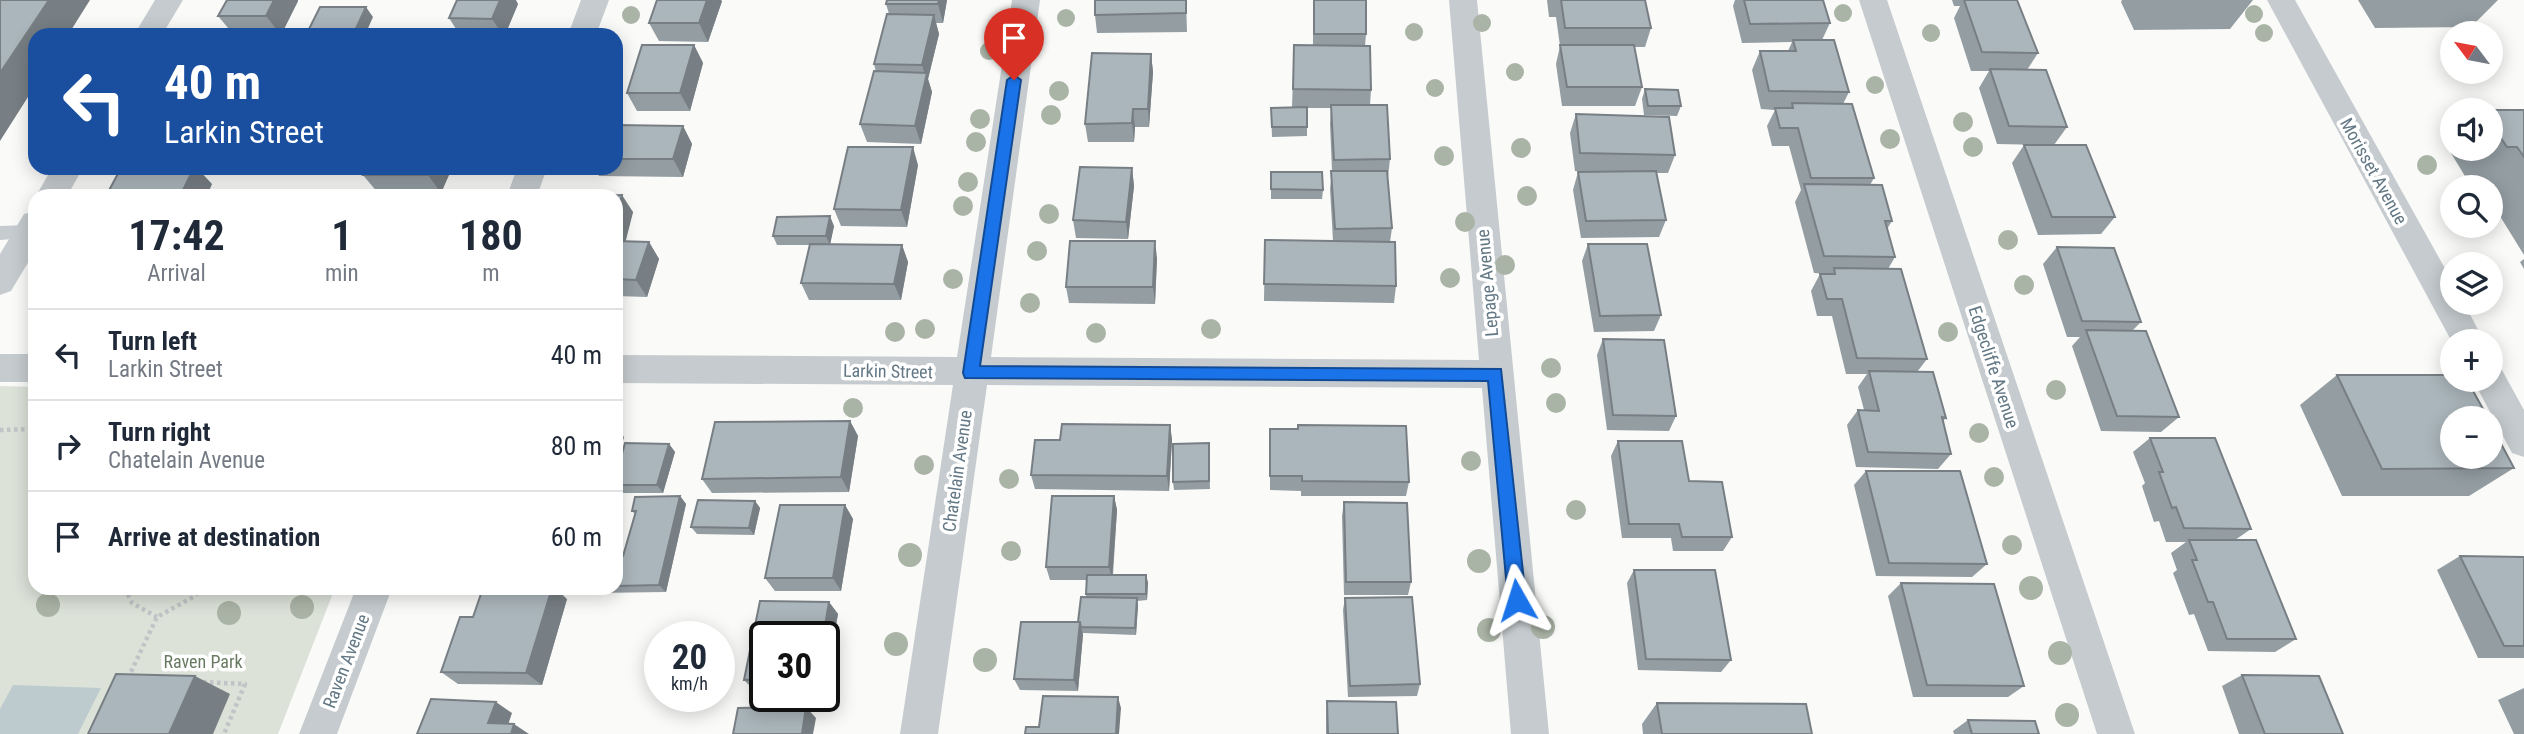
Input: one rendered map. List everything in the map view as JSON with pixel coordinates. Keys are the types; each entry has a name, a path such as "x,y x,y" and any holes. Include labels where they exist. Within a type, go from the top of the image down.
{"street":[{"path":"152,28 169,0"},
{"path":"585,28 595,0"},
{"name":"Chatelain Avenue","path":"919,734 1026,0"},
{"name":"Lepage Avenue","path":"1463,0 1495,374 1530,734"},
{"name":"Edgecliffe Avenue","path":"1873,0 2116,734"},
{"name":"Morisset Avenue","path":"2281,0 2461,329"},
{"path":"0,282 21,229"},
{"path":"0,369 28,369"},
{"name":"Larkin Street","path":"623,369 1495,374"},
{"path":"2497,392 2524,442"},
{"name":"Raven Avenue","path":"318,734 371,595"}],"path":[{"path":"0,430 28,429"},
{"path":"128,595 132,603 157,617"},
{"path":"123,689 157,617 196,595"},
{"path":"128,677 141,678"},
{"path":"193,681 245,684 224,734"}],"green space":[{"name":"Raven Park","path":"0,386 28,387 28,595 332,595 278,734 0,734"}],"shaded area":[{"path":"13,685 101,688 78,734 0,734 0,709"}],"building":[{"path":"0,0 49,0 28,28 0,73"},
{"path":"227,0 274,0 266,16 218,16"},
{"path":"457,0 500,0 492,19 449,18"},
{"path":"657,0 707,0 699,23 649,23"},
{"path":"887,0 939,0 938,4 886,4"},
{"path":"1095,0 1186,0 1186,13 1095,15"},
{"path":"1314,0 1366,0 1366,34 1314,34"},
{"path":"1561,0 1645,0 1651,28 1565,28"},
{"path":"1744,0 1823,0 1830,23 1750,24"},
{"path":"1964,0 2017,0 2038,53 1982,52"},
{"path":"320,7 366,7 356,28 310,28"},
{"path":"887,14 934,15 922,65 874,64"},
{"path":"1793,40 1834,40 1849,92 1769,91 1760,51 1796,51"},
{"path":"642,45 694,45 680,93 627,93"},
{"path":"1294,45 1370,46 1371,90 1293,89"},
{"path":"1560,45 1634,45 1642,87 1567,87"},
{"path":"1092,53 1151,54 1148,109 1133,109 1132,123 1085,124"},
{"path":"1990,69 2046,70 2067,127 2009,126"},
{"path":"874,71 927,73 915,126 860,124"},
{"path":"1645,89 1678,90 1681,106 1648,106"},
{"path":"1792,103 1852,104 1874,178 1811,178 1798,128 1780,128 1775,108 1793,108"},
{"path":"1331,105 1387,105 1390,159 1334,160"},
{"path":"1307,107 1307,127 1272,127 1271,108"},
{"path":"2503,110 2524,110 2524,157 2517,147 2507,147 2503,141"},
{"path":"1576,114 1669,117 1675,155 1580,153"},
{"path":"623,125 683,126 673,159 623,159"},
{"path":"2024,145 2086,145 2115,217 2052,217"},
{"path":"848,147 913,147 901,210 834,209"},
{"path":"1080,167 1132,168 1126,222 1073,220"},
{"path":"1331,171 1387,171 1392,228 1335,229"},
{"path":"1656,171 1666,220 1586,221 1578,172"},
{"path":"1271,172 1322,172 1323,190 1271,189"},
{"path":"117,175 190,175 184,189 110,189"},
{"path":"1804,184 1882,185 1892,221 1885,221 1895,257 1824,256"},
{"path":"830,216 826,236 773,236 777,217"},
{"path":"1265,240 1395,242 1396,286 1264,284"},
{"path":"623,241 649,242 636,280 623,279"},
{"path":"1070,241 1155,241 1153,287 1066,287"},
{"path":"810,244 902,245 894,284 801,283"},
{"path":"1588,244 1647,244 1661,315 1600,316"},
{"path":"2057,247 2114,248 2141,322 2082,321"},
{"path":"1834,268 1901,269 1927,359 1857,358 1842,299 1827,299 1820,274 1835,274"},
{"path":"2086,330 2146,331 2179,417 2117,416"},
{"path":"1603,339 1664,340 1676,416 1613,415"},
{"path":"1869,371 1933,372 1946,418 1942,417 1951,454 1868,452 1858,410 1879,411"},
{"path":"2337,375 2440,375 2440,392 2474,392 2481,406 2440,406 2440,469 2382,469"},
{"path":"850,421 841,477 702,479 715,422"},
{"path":"1062,424 1170,425 1167,476 1031,475 1035,440 1060,440"},
{"path":"1298,425 1406,426 1409,482 1302,481 1302,476 1270,476 1270,429 1298,429"},
{"path":"2150,438 2215,438 2251,529 2184,528 2176,507 2172,508 2159,472 2163,472"},
{"path":"1618,441 1682,441 1689,481 1722,482 1732,537 1682,537 1679,524 1629,524"},
{"path":"625,443 669,444 657,485 623,485"},
{"path":"1209,443 1209,481 1173,482 1173,444"},
{"path":"2503,447 2514,468 2503,468"},
{"path":"1866,471 1960,471 1987,564 1889,563"},
{"path":"680,496 659,585 623,586 623,556 636,511 632,511 635,497"},
{"path":"1052,496 1114,496 1109,567 1046,567"},
{"path":"698,500 755,501 749,528 691,527"},
{"path":"1344,502 1407,503 1411,582 1346,582"},
{"path":"780,505 845,505 833,578 765,578"},
{"path":"2189,540 2256,540 2296,639 2227,639 2213,602 2208,602 2192,560 2197,560"},
{"path":"2460,556 2524,557 2524,646 2504,646"},
{"path":"1634,570 1715,570 1731,660 1646,659"},
{"path":"1087,575 1146,575 1146,594 1086,594"},
{"path":"1901,583 1994,584 2024,686 1927,685"},
{"path":"481,595 550,595 526,673 441,672 460,617 473,617"},
{"path":"1081,597 1137,598 1135,628 1081,627 1078,622"},
{"path":"1412,597 1420,684 1350,686 1345,598"},
{"path":"760,601 829,602 826,621 756,621"},
{"path":"1021,622 1080,622 1074,680 1014,679"},
{"path":"749,655 749,680 744,680"},
{"path":"116,674 195,676 169,734 88,734"},
{"path":"2242,675 2319,676 2343,734 2265,734"},
{"path":"1043,696 1118,697 1116,734 1025,734 1026,727 1039,727"},
{"path":"431,699 496,702 488,723 514,724 511,734 417,734"},
{"path":"1327,701 1396,702 1398,734 1328,734"},
{"path":"1657,703 1806,704 1812,734 1662,734"},
{"path":"738,708 749,708 749,712 805,712 802,734 733,734"},
{"path":"1968,720 2035,721 2039,734 1972,734"}],"route":[{"path":"1014,80 971,373 1495,374 1517,600"}]}
